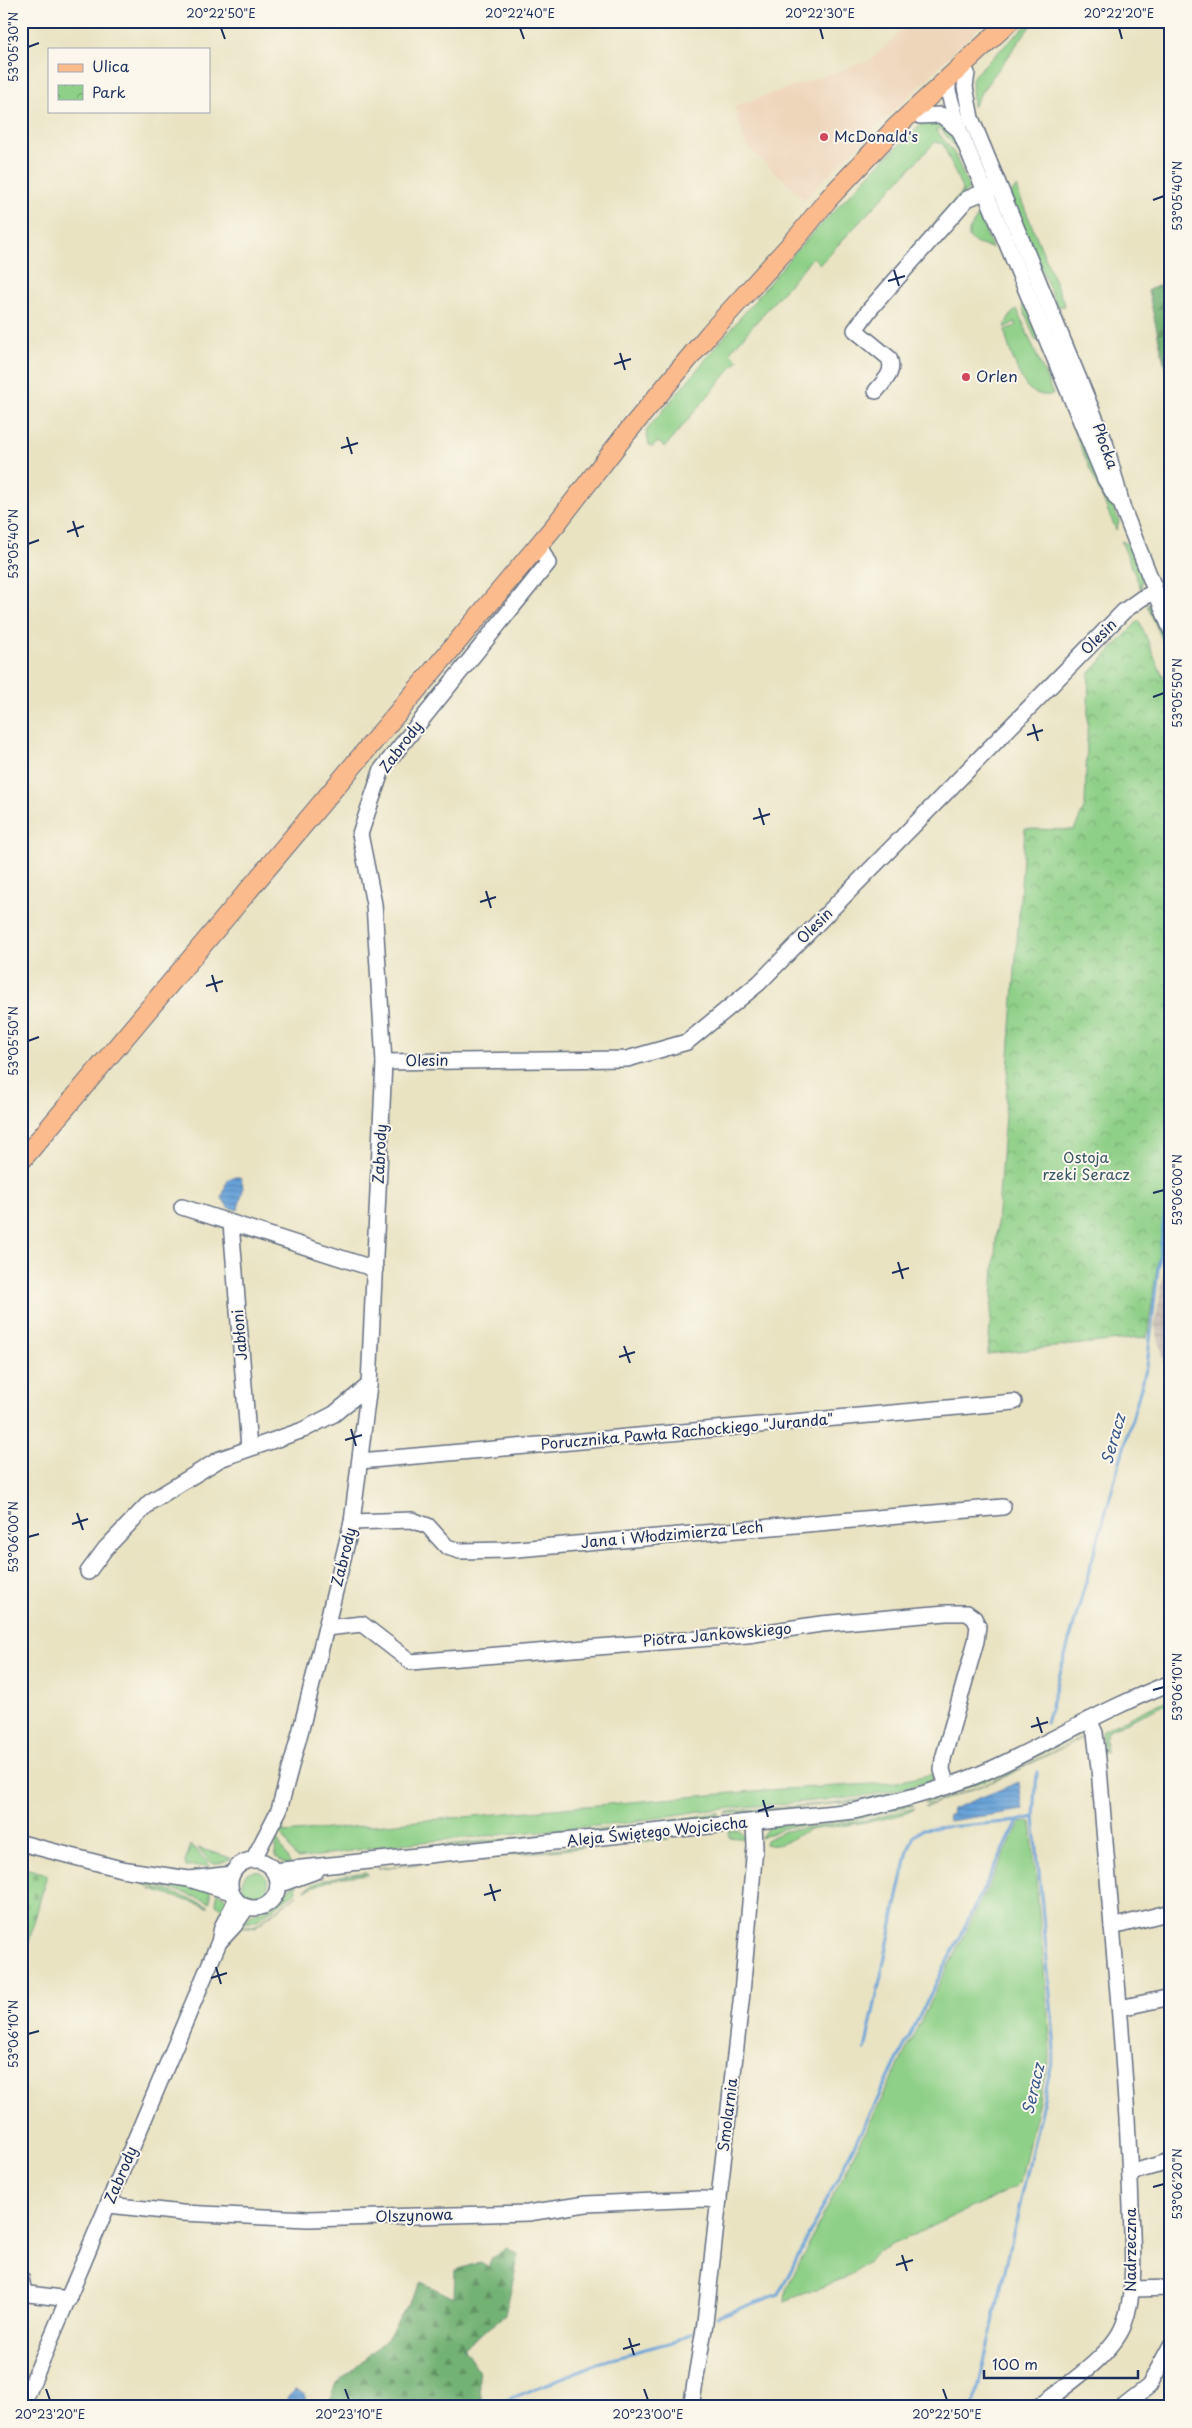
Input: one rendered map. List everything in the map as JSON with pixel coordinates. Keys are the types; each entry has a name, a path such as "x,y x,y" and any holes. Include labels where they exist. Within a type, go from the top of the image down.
{"main road":[{"path":"800,234 920,116 1010,21"},
{"path":"21,1161 538,545 581,500 651,419 717,338 752,290 829,198 858,166 949,85 967,74 1024,21"}],"street":[{"name":"Płocka","path":"967,74 965,87 971,118 1026,293 1104,479 1123,509"},
{"name":"Płocka","path":"949,85 971,118"},
{"name":"Płocka","path":"949,85 959,129 992,189 1041,287 1082,384 1105,442 1123,509 1171,630"},
{"path":"920,116 941,115 959,129"},
{"path":"876,390 890,372 892,364 889,358 855,330 870,309 966,199 992,189"},
{"path":"1026,293 1041,287"},
{"path":"1069,395 1082,384"},
{"name":"Zabrody","path":"267,1870 276,1818 301,1729 352,1522 370,1385 384,1062 374,904 360,834 382,769 548,563 538,545"},
{"name":"Olesin","path":"384,1062 627,1059 687,1042 758,983 1124,611 1142,598 1155,592"},
{"path":"182,1207 375,1269"},
{"name":"Jabłoni","path":"231,1223 249,1448"},
{"path":"88,1572 104,1549 150,1502 220,1459 303,1430 334,1414 370,1385"},
{"name":"Porucznika Pawła Rachockiego \"Juranda\"","path":"360,1461 1014,1402"},
{"name":"Jana i Włodzimierza Lech","path":"352,1522 412,1520 428,1526 447,1547 460,1551 506,1550 1003,1507"},
{"name":"Piotra Jankowskiego","path":"326,1628 362,1624 411,1662 746,1635 821,1624 946,1613 967,1613 974,1618 978,1626 976,1641 943,1759 942,1770 947,1786"},
{"name":"Aleja Świętego Wojciecha","path":"267,1870 327,1867 372,1860 854,1811 918,1796 994,1768 1137,1696 1171,1683"},
{"name":"Nadrzeczna","path":"1038,2407 1100,2359 1124,2326 1133,2289 1130,2173 1120,2008 1099,1768 1095,1733 1089,1720"},
{"name":"Smolarnia","path":"690,2407 705,2323 742,1993 755,1847 754,1822"},
{"path":"21,1844 120,1869 188,1879 254,1908 268,1903 273,1898 267,1870 240,1864 232,1874 188,1879"},
{"path":"232,1874 238,1900"},
{"name":"Zabrody","path":"22,2407 219,1942 234,1926 238,1900"},
{"path":"1112,1927 1171,1912"},
{"path":"1120,2008 1171,1996"},
{"path":"1130,2173 1171,2161"},
{"name":"Olszynowa","path":"109,2205 182,2213 308,2219 528,2213 586,2204 702,2199 719,2200"},
{"path":"21,2278 22,2293 69,2299"},
{"path":"1133,2289 1171,2288"},
{"path":"1122,2407 1149,2386 1171,2345"}],"shaded area":[{"path":"911,21 986,21 804,199 747,147 734,106 871,60"},
{"path":"1171,1223 1171,1388 1155,1326"}],"green space":[{"path":"1031,21 1034,21 982,91 973,107 972,80 974,75"},
{"path":"923,122 943,122 957,139 963,157 940,128 936,130 954,153 969,188 913,253 911,251 963,191 943,144 935,142 820,264 813,257 730,352 738,360 665,447 658,442 652,447 649,445 646,431 795,252 876,167"},
{"path":"1016,187 1065,306 1057,307 1010,195"},
{"path":"979,215 992,248 977,244 969,238 969,230"},
{"path":"1171,281 1171,394 1148,290"},
{"path":"1026,303 1029,305 1039,340 1036,341 1022,306"},
{"path":"1017,309 1053,394 1043,395 1030,390 1017,369 1007,342 1005,330 1016,326 1015,322 1005,328 1009,317"},
{"path":"1068,417 1089,460 1102,480 1119,521 1116,530"},
{"path":"1121,541 1129,544 1142,578 1141,589"},
{"path":"1147,605 1157,614 1165,629 1171,660"},
{"name":"Ostoja rzeki Seracz","path":"1139,620 1171,696 1171,1170 1147,1337 988,1354 1025,829 1074,830 1085,806 1089,674"},
{"path":"1171,1698 1171,1702 1109,1730 1105,1738 1106,1753 1103,1749 1101,1731"},
{"path":"1082,1733 993,1777 924,1803 927,1799"},
{"path":"1087,1735 1004,1777 992,1782"},
{"path":"933,1774 932,1780 898,1790 857,1797 700,1811 618,1824 389,1845 298,1859 281,1834 283,1826 284,1833 766,1790 892,1783"},
{"path":"934,1782 933,1784 882,1799 726,1814 727,1812 858,1800 909,1790"},
{"path":"987,1783 925,1807 925,1806"},
{"path":"910,1804 914,1805 850,1820 784,1828 760,1838 769,1827"},
{"path":"915,1808 909,1812 885,1819 808,1830 779,1844 765,1844 766,1840 785,1831 867,1820"},
{"path":"718,1813 720,1815 657,1826 455,1846 435,1846 638,1826"},
{"path":"1031,1822 1051,2049 1020,2182 1015,2187 879,2251 850,2276 785,2301 786,2290 1020,1823"},
{"path":"728,1831 739,1831 748,1839 729,1837"},
{"path":"667,1837 669,1839 378,1868"},
{"path":"277,1839 291,1865 282,1862 276,1856"},
{"path":"191,1845 209,1866 186,1867 185,1862"},
{"path":"198,1848 231,1858 215,1864 209,1861"},
{"path":"21,1867 47,1874 21,1972"},
{"path":"255,1871 264,1875 268,1884 264,1893 255,1897 246,1893 242,1884 246,1875"},
{"path":"366,1872 368,1874 337,1878 304,1890 326,1880"},
{"path":"158,1882 210,1890 210,1902 169,1888 146,1886 143,1883"},
{"path":"296,1884 297,1891 256,1921 244,1923 250,1916 272,1906 288,1889"},
{"path":"149,1889 166,1890 209,1906 208,1907"},
{"path":"217,1891 226,1899 227,1911 216,1904"},
{"path":"298,1894 255,1927 246,1928 239,1925 247,1927 256,1925"},
{"path":"507,2248 519,2255 505,2315 463,2347 478,2369 482,2407 327,2407 336,2384 387,2339 421,2282 454,2298 455,2270 481,2262 488,2268 492,2258"}],"water":[{"path":"233,1177 240,1177 243,1186 238,1210 228,1207 222,1198 227,1180"},
{"path":"1019,1782 1023,1810 949,1821 948,1815 951,1815 952,1809"},
{"path":"295,2390 305,2394 305,2407 285,2407 288,2397"}],"waterway":[{"name":"Seracz","path":"1046,1723 1147,1366 1171,1156"},
{"name":"Seracz","path":"974,2407 1055,2049 1034,1817 1037,1772"},
{"path":"717,2317 779,2294 1018,1821 1034,1817"},
{"path":"865,2050 908,1850 914,1836 923,1829 1018,1821"},
{"path":"490,2407 608,2359 683,2339 693,2333"}],"place":[{"name":"McDonald's","path":"824,137"},
{"name":"Orlen","path":"966,377"}]}
